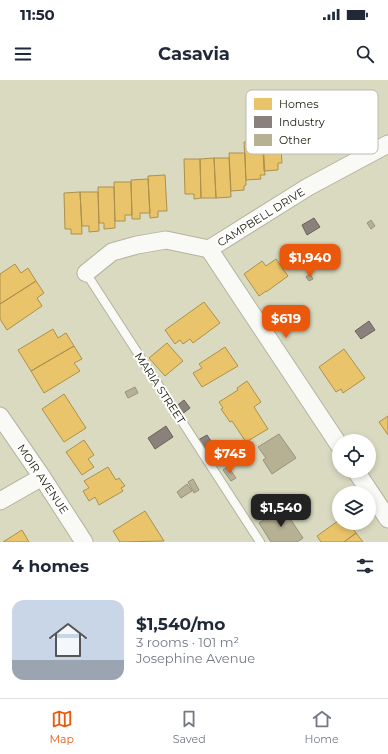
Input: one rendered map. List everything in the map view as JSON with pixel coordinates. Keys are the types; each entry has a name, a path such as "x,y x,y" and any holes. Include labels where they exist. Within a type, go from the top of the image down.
{"street":[{"name":"CAMPBELL DRIVE","path":"378,149 388,144"},
{"name":"CAMPBELL DRIVE","path":"86,273 112,252 137,244 166,240 209,249 308,187 369,154"},
{"path":"209,249 332,435"},
{"name":"MOIR AVENUE","path":"0,416 84,542"},
{"path":"0,501 42,477"},
{"path":"361,478 388,519"}],"lane":[{"name":"MARIA STREET","path":"86,273 260,542"}],"building: Homes":[{"path":"244,142 246,142 246,154 264,154 265,175 260,175 261,179 246,180"},
{"path":"229,153 245,153 246,185 244,186 244,190 231,191"},
{"path":"263,154 281,154 282,163 278,163 278,170 264,171"},
{"path":"214,158 216,198 201,198 200,159"},
{"path":"214,158 229,158 231,197 216,198"},
{"path":"184,159 200,159 201,198 194,199 194,194 185,194"},
{"path":"165,175 167,211 158,211 158,217 150,218 148,176"},
{"path":"148,179 150,213 140,213 140,219 132,219 131,180"},
{"path":"114,182 131,182 132,215 125,215 125,221 115,221"},
{"path":"98,187 114,187 115,228 104,229 104,223 99,223"},
{"path":"80,192 82,234 71,234 71,229 65,229 64,193"},
{"path":"80,192 98,192 99,231 89,232 89,226 82,226"},
{"path":"276,259 288,276 259,296 244,274 262,261 266,266"},
{"path":"15,264 21,273 28,268 36,281 0,304 0,274"},
{"path":"36,281 44,293 37,298 42,306 7,330 0,319 0,304"},
{"path":"204,302 220,323 193,343 190,339 183,344 180,340 175,344 165,330"},
{"path":"53,329 58,338 66,333 74,346 31,371 18,350"},
{"path":"167,343 183,361 165,376 149,358"},
{"path":"74,346 82,359 74,363 80,371 44,393 31,371"},
{"path":"225,347 238,366 202,387 193,373 202,368 199,364"},
{"path":"344,349 365,378 343,393 341,389 336,392 319,367"},
{"path":"247,381 261,402 254,407 268,429 246,442 232,421 230,422 221,409 223,408 219,402 238,390 237,388"},
{"path":"64,394 86,428 64,442 42,409"},
{"path":"388,416 388,435 379,422"},
{"path":"84,440 94,455 88,459 94,467 82,475 66,452"},
{"path":"108,467 116,480 119,478 125,486 121,488 123,491 99,505 95,497 89,501 83,491 89,488 84,481"},
{"path":"145,511 164,541 120,542 113,531"},
{"path":"332,525 332,530 354,530 356,533 344,542 321,542 317,536"},
{"path":"22,530 29,542 3,542"},
{"path":"356,533 363,542 344,542"}],"building: Industry":[{"path":"314,218 320,227 307,235 302,225"},
{"path":"369,321 375,330 361,339 355,331"},
{"path":"184,400 190,408 181,415 175,407"},
{"path":"166,426 173,437 155,449 148,438"},
{"path":"207,435 215,447 206,453 198,440"}],"building: Other":[{"path":"371,220 375,226 371,229 367,223"},
{"path":"310,274 313,279 309,281 306,277"},
{"path":"135,387 138,393 128,398 125,392"},
{"path":"279,434 296,458 272,474 263,460 266,458 258,447"},
{"path":"228,467 236,478 231,481 223,470"},
{"path":"193,479 199,490 194,493 188,482"},
{"path":"187,484 192,491 181,498 177,492"},
{"path":"283,508 303,538 297,542 271,542 259,523"}]}
